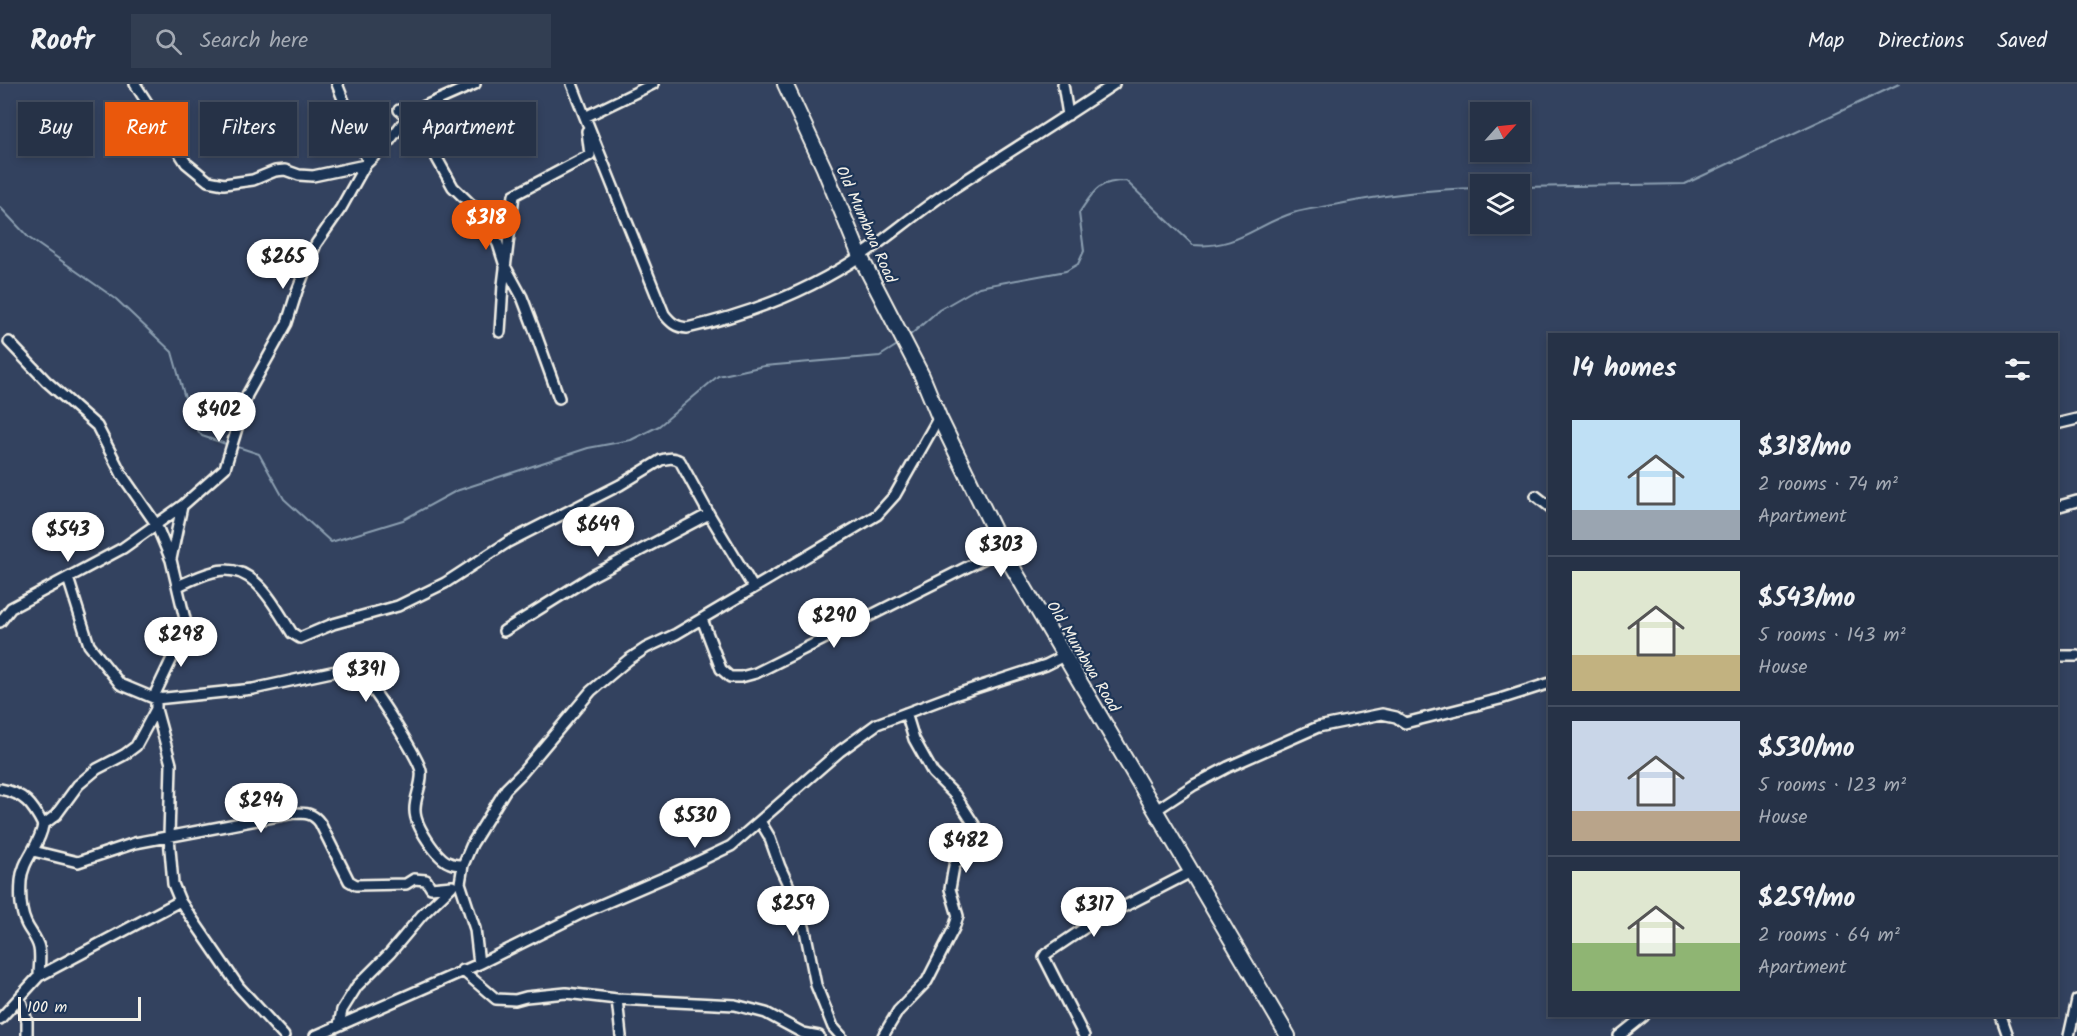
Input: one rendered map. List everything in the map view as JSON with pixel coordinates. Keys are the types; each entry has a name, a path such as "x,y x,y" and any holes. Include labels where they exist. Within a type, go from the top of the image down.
{"main road":[{"name":"Old Mumbwa Road","path":"785,84 824,168 860,256 922,376 939,417 1003,549 1064,656 1193,871 1286,1036"}],"street":[{"path":"135,84 186,163 208,181 224,184 238,183 285,170 299,175 313,176 367,164"},
{"path":"337,84 367,164"},
{"path":"432,102 475,84"},
{"path":"572,84 664,314 670,322 680,328 707,324 799,291 860,256 942,196 1114,84"},
{"path":"585,117 653,84"},
{"path":"1063,84 1068,115"},
{"path":"500,332 514,195 590,155 585,117"},
{"path":"0,622 11,608 123,548 182,506 220,474 229,462 235,431 247,395 287,323 316,244 367,164 387,144 401,125"},
{"path":"436,156 453,187 479,212 498,244 505,266 522,297 559,398"},
{"path":"9,342 46,381 97,426 122,475 156,524 171,560 186,629 164,671 156,692 156,709 171,764 169,837 173,884 180,901 239,987 284,1036"},
{"path":"339,1025 342,1010 357,986 390,953 422,915 456,885 472,844 506,789 591,691 646,648 738,599 753,587 845,536 877,515 888,506 939,417"},
{"path":"2058,424 2077,419"},
{"path":"178,586 220,570 245,575 259,584 292,633 300,638 333,624 398,606 446,583 508,542 620,485 661,460 675,458 680,461 753,587"},
{"path":"1536,496 1548,505"},
{"path":"2058,506 2077,501"},
{"path":"171,560 182,506"},
{"path":"504,631 592,576 709,514"},
{"path":"702,619 721,669 730,677 741,677 756,673 1003,549"},
{"path":"68,578 89,645 120,684 156,699 253,689 336,671 345,671 366,682 379,697 419,765 421,778 415,814 420,828 439,856 451,864 463,865"},
{"path":"315,1036 479,964 580,914 731,846 840,751 877,724 954,694 1046,665 1064,656"},
{"path":"2058,656 2077,656"},
{"path":"1156,810 1194,785 1228,767 1318,727 1382,714 1396,717 1405,723 1500,699 1548,684"},
{"path":"43,825 56,815 78,785 97,769 136,746 156,709"},
{"path":"883,1036 898,1011 927,981 954,928 958,916 950,889 954,866 971,846 975,826 955,795 933,773 914,739 906,713"},
{"path":"0,789 20,794 26,798 43,825 42,835 23,866 20,895 21,911 27,926 35,936 39,949 39,976"},
{"path":"33,851 78,862 125,845 294,813 307,813 315,816 320,823 349,881 356,885 406,884 414,879 426,880 431,888 456,885"},
{"path":"760,821 769,836 798,906 816,985 833,1028 841,1036"},
{"path":"1084,1036 1046,961 1046,954 1092,923 1193,871"},
{"path":"456,885 475,929 479,964"},
{"path":"0,1019 39,976 180,901"},
{"path":"462,970 496,999 515,1000 566,993 617,999 735,1005 766,1013 802,1033 819,1036"},
{"path":"20,998 27,1021 27,1036"},
{"path":"617,999 621,1036"},
{"path":"2069,1036 2077,1000"},
{"path":"1620,1036 1643,1017"},
{"path":"2001,1017 2008,1036"}],"waterway":[{"path":"1530,187 1685,184 1899,84"},
{"path":"908,337 939,310 979,287 1066,271 1078,264 1084,251 1079,213 1097,189 1116,181 1126,181 1193,245 1208,245 1234,240 1280,218 1303,210 1407,193 1470,189"},
{"path":"0,207 29,238 116,299 172,352 192,423 202,436 229,445"},
{"path":"235,446 259,454 284,499 331,542 403,520 456,491 588,448 631,440 659,426 718,376 764,366 880,356 899,344"}]}
